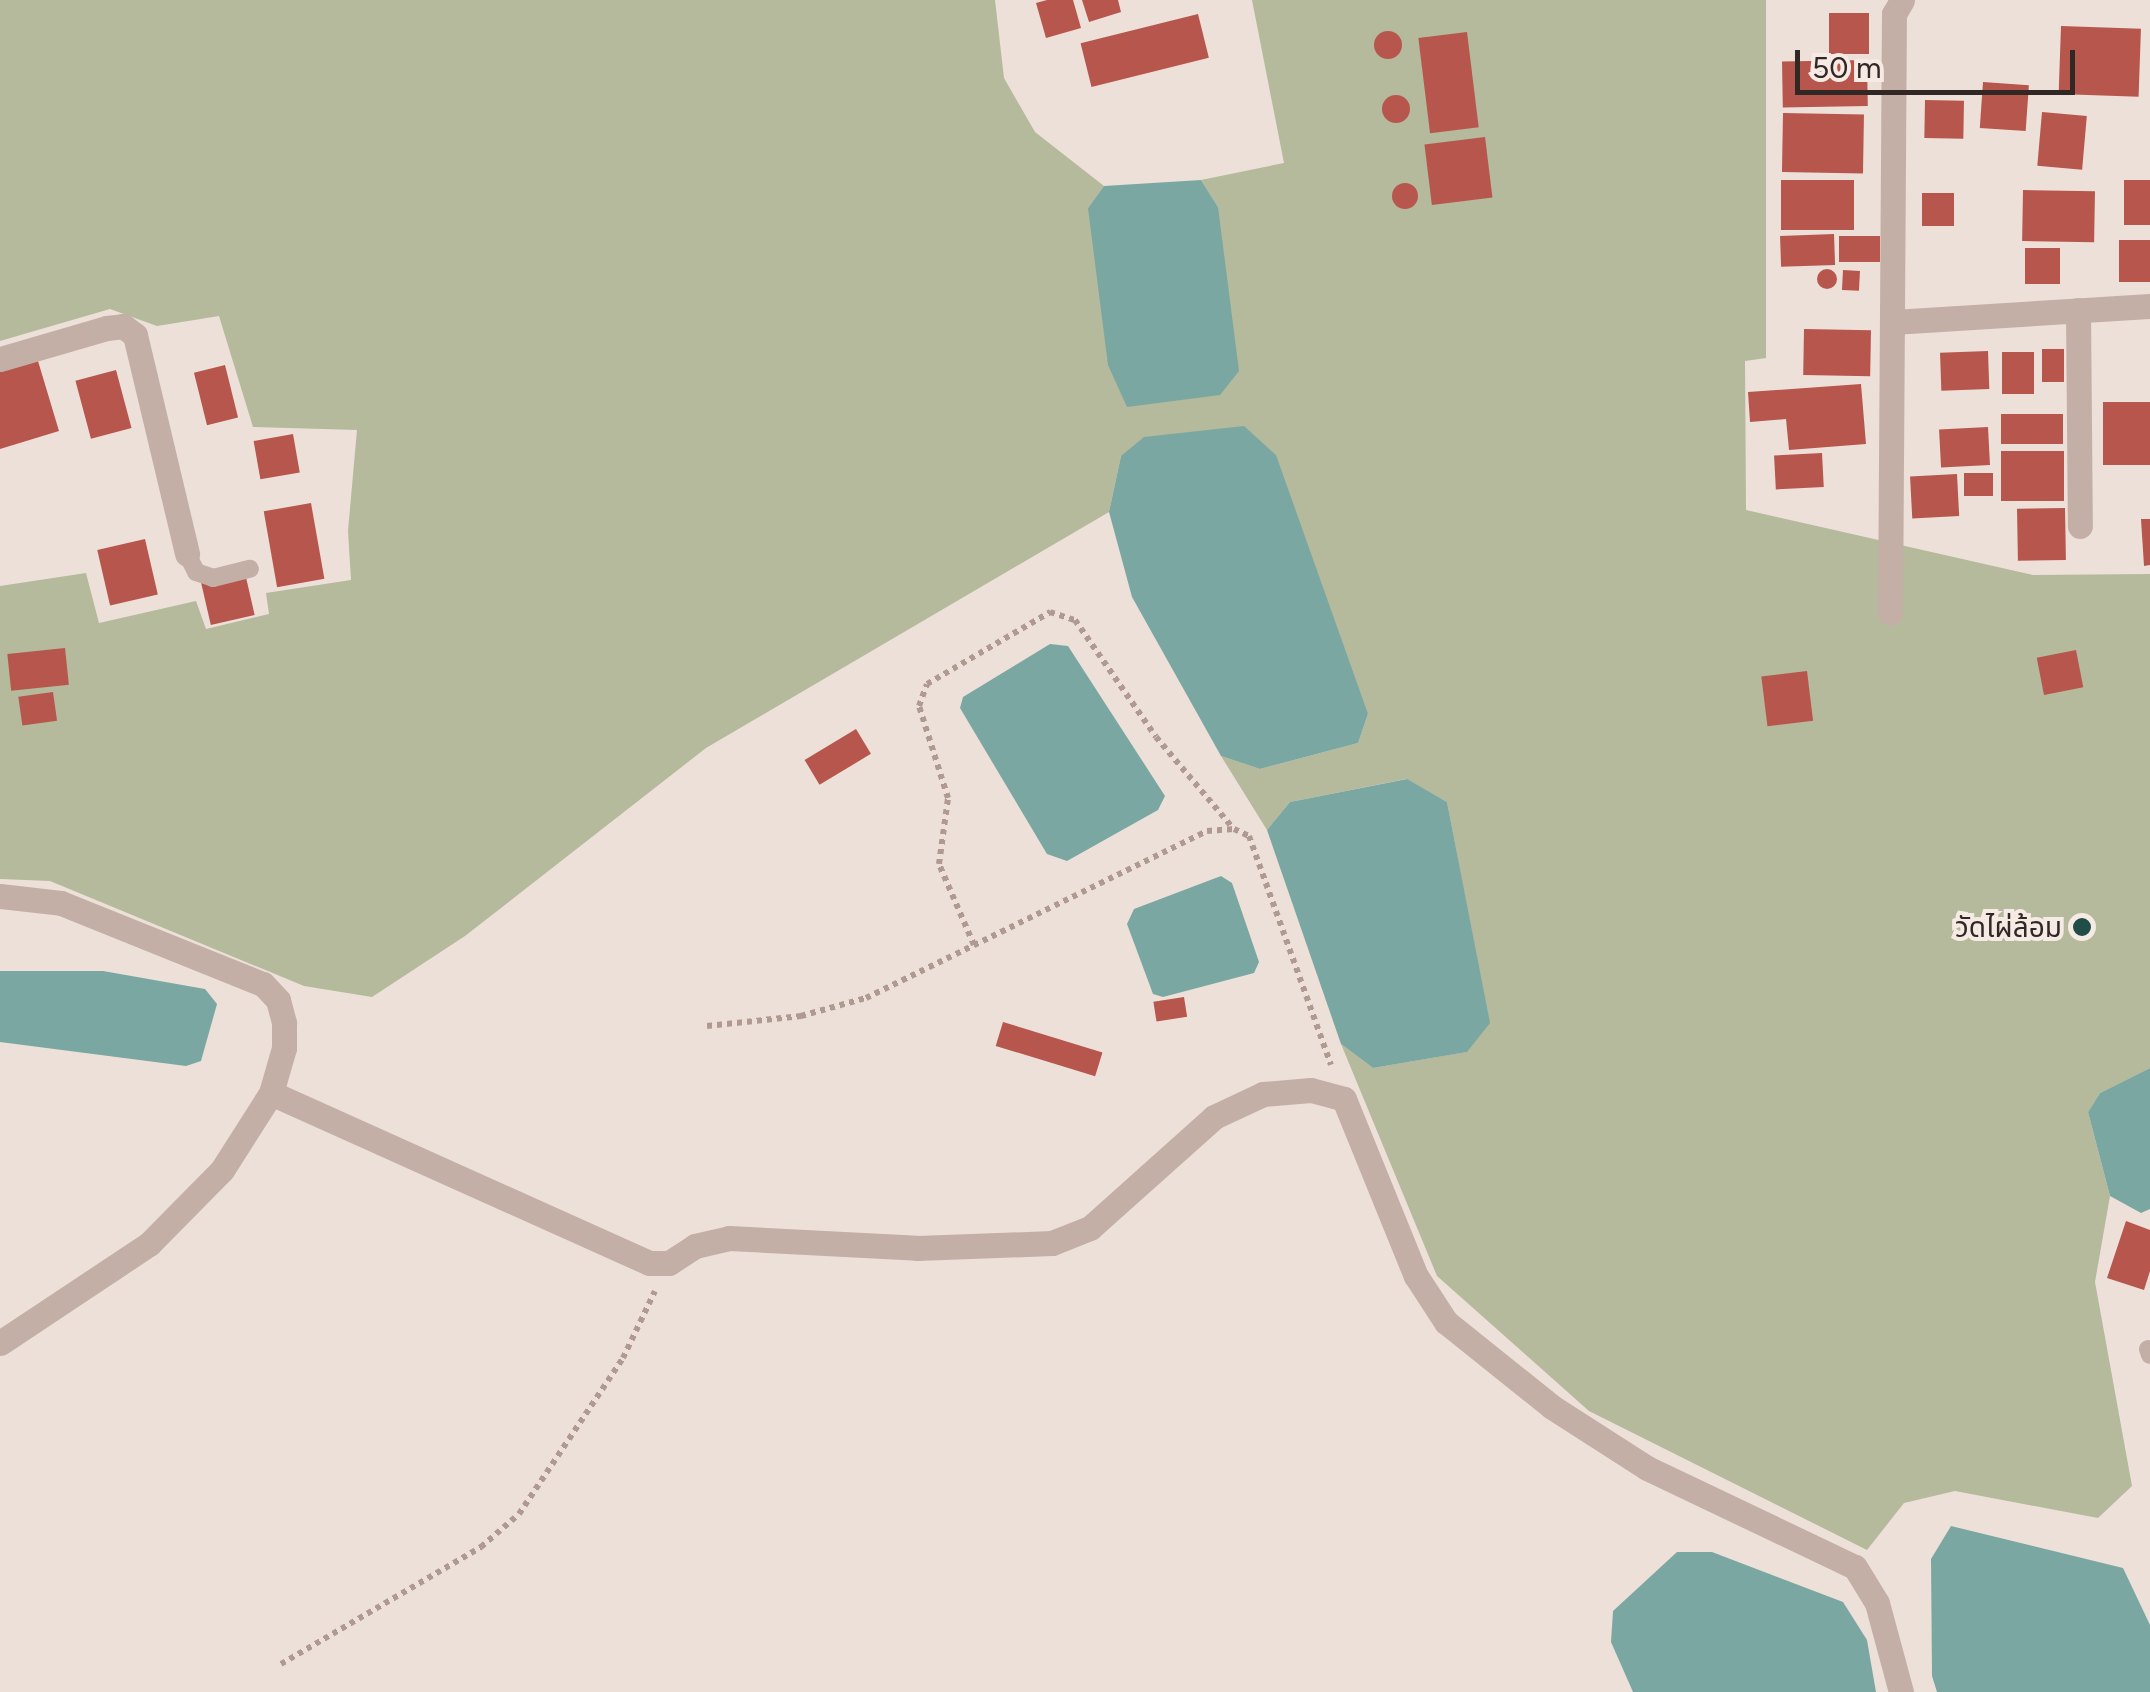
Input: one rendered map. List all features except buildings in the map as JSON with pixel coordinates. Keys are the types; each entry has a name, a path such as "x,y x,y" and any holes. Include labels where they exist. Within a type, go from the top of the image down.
{"street":[{"path":"1890,613 1894,14 1902,0"},
{"path":"1893,322 2150,306"},
{"path":"2078,310 2080,526"},
{"path":"0,360 107,328 123,326 135,335 186,554"},
{"path":"0,896 61,903 263,984 278,1000 284,1023 284,1048 271,1093 222,1170 150,1244 0,1343"},
{"path":"271,1093 648,1264 669,1263 696,1246 729,1238 917,1248 1052,1243 1090,1228 1214,1117 1262,1094 1310,1090 1344,1099 1416,1276 1446,1322 1552,1407 1647,1468 1855,1566 1877,1604 1901,1692"}],"lane":[{"path":"186,554 196,572 214,578 250,569"}],"path":[{"path":"974,946 938,864 948,798 919,706 926,684 1050,612 1075,620 1156,737 1234,829 1249,836 1344,1099"},
{"path":"706,1026 801,1016 866,998 1207,831 1234,829"},
{"path":"281,1664 481,1547 518,1514 623,1358 669,1263"}],"green space":[{"path":"0,0 995,0 1004,78 1035,132 1104,186 1088,208 1218,207 1201,180 1284,163 1252,0 1766,0 1766,358 1745,361 1746,510 2033,575 2150,574 2150,1068 2100,1093 2088,1112 2110,1196 2095,1282 2132,1486 2098,1518 1955,1491 1904,1503 1867,1550 1589,1411 1437,1276 1341,1044 1373,1068 1466,1052 1489,1023 1447,802 1406,779 1290,802 1267,830 1221,756 1260,769 1358,743 1368,714 1121,456 1109,512 706,748 465,936 372,997 304,986 50,881 0,879 0,586 86,573 99,623 196,601 206,629 269,614 266,593 351,580 348,531 357,430 253,427 219,316 157,326 110,309 0,341"}],"water":[{"path":"1201,180 1218,207 1239,371 1220,395 1127,407 1108,365 1088,208 1104,186"},
{"path":"1244,426 1276,455 1368,714 1358,743 1260,769 1221,756 1132,597 1109,512 1121,456 1144,437"},
{"path":"1050,644 1068,646 1165,796 1158,810 1067,861 1047,854 960,708 963,697"},
{"path":"1407,779 1447,802 1490,1023 1467,1052 1373,1068 1341,1044 1267,830 1290,802"},
{"path":"1221,876 1232,883 1259,962 1254,973 1163,997 1153,994 1127,924 1134,909"},
{"path":"0,971 103,971 205,989 217,1004 201,1061 186,1066 0,1042"},
{"path":"2150,1068 2150,1209 2141,1213 2110,1196 2088,1112 2100,1093"},
{"path":"1951,1526 2123,1568 2150,1625 2150,1692 1937,1692 1932,1676 1931,1559"},
{"path":"1677,1552 1712,1552 1843,1602 1867,1640 1876,1692 1633,1692 1611,1642 1613,1611"}],"place":[{"name":"วัดไผ่ล้อม","path":"2082,927"}]}
